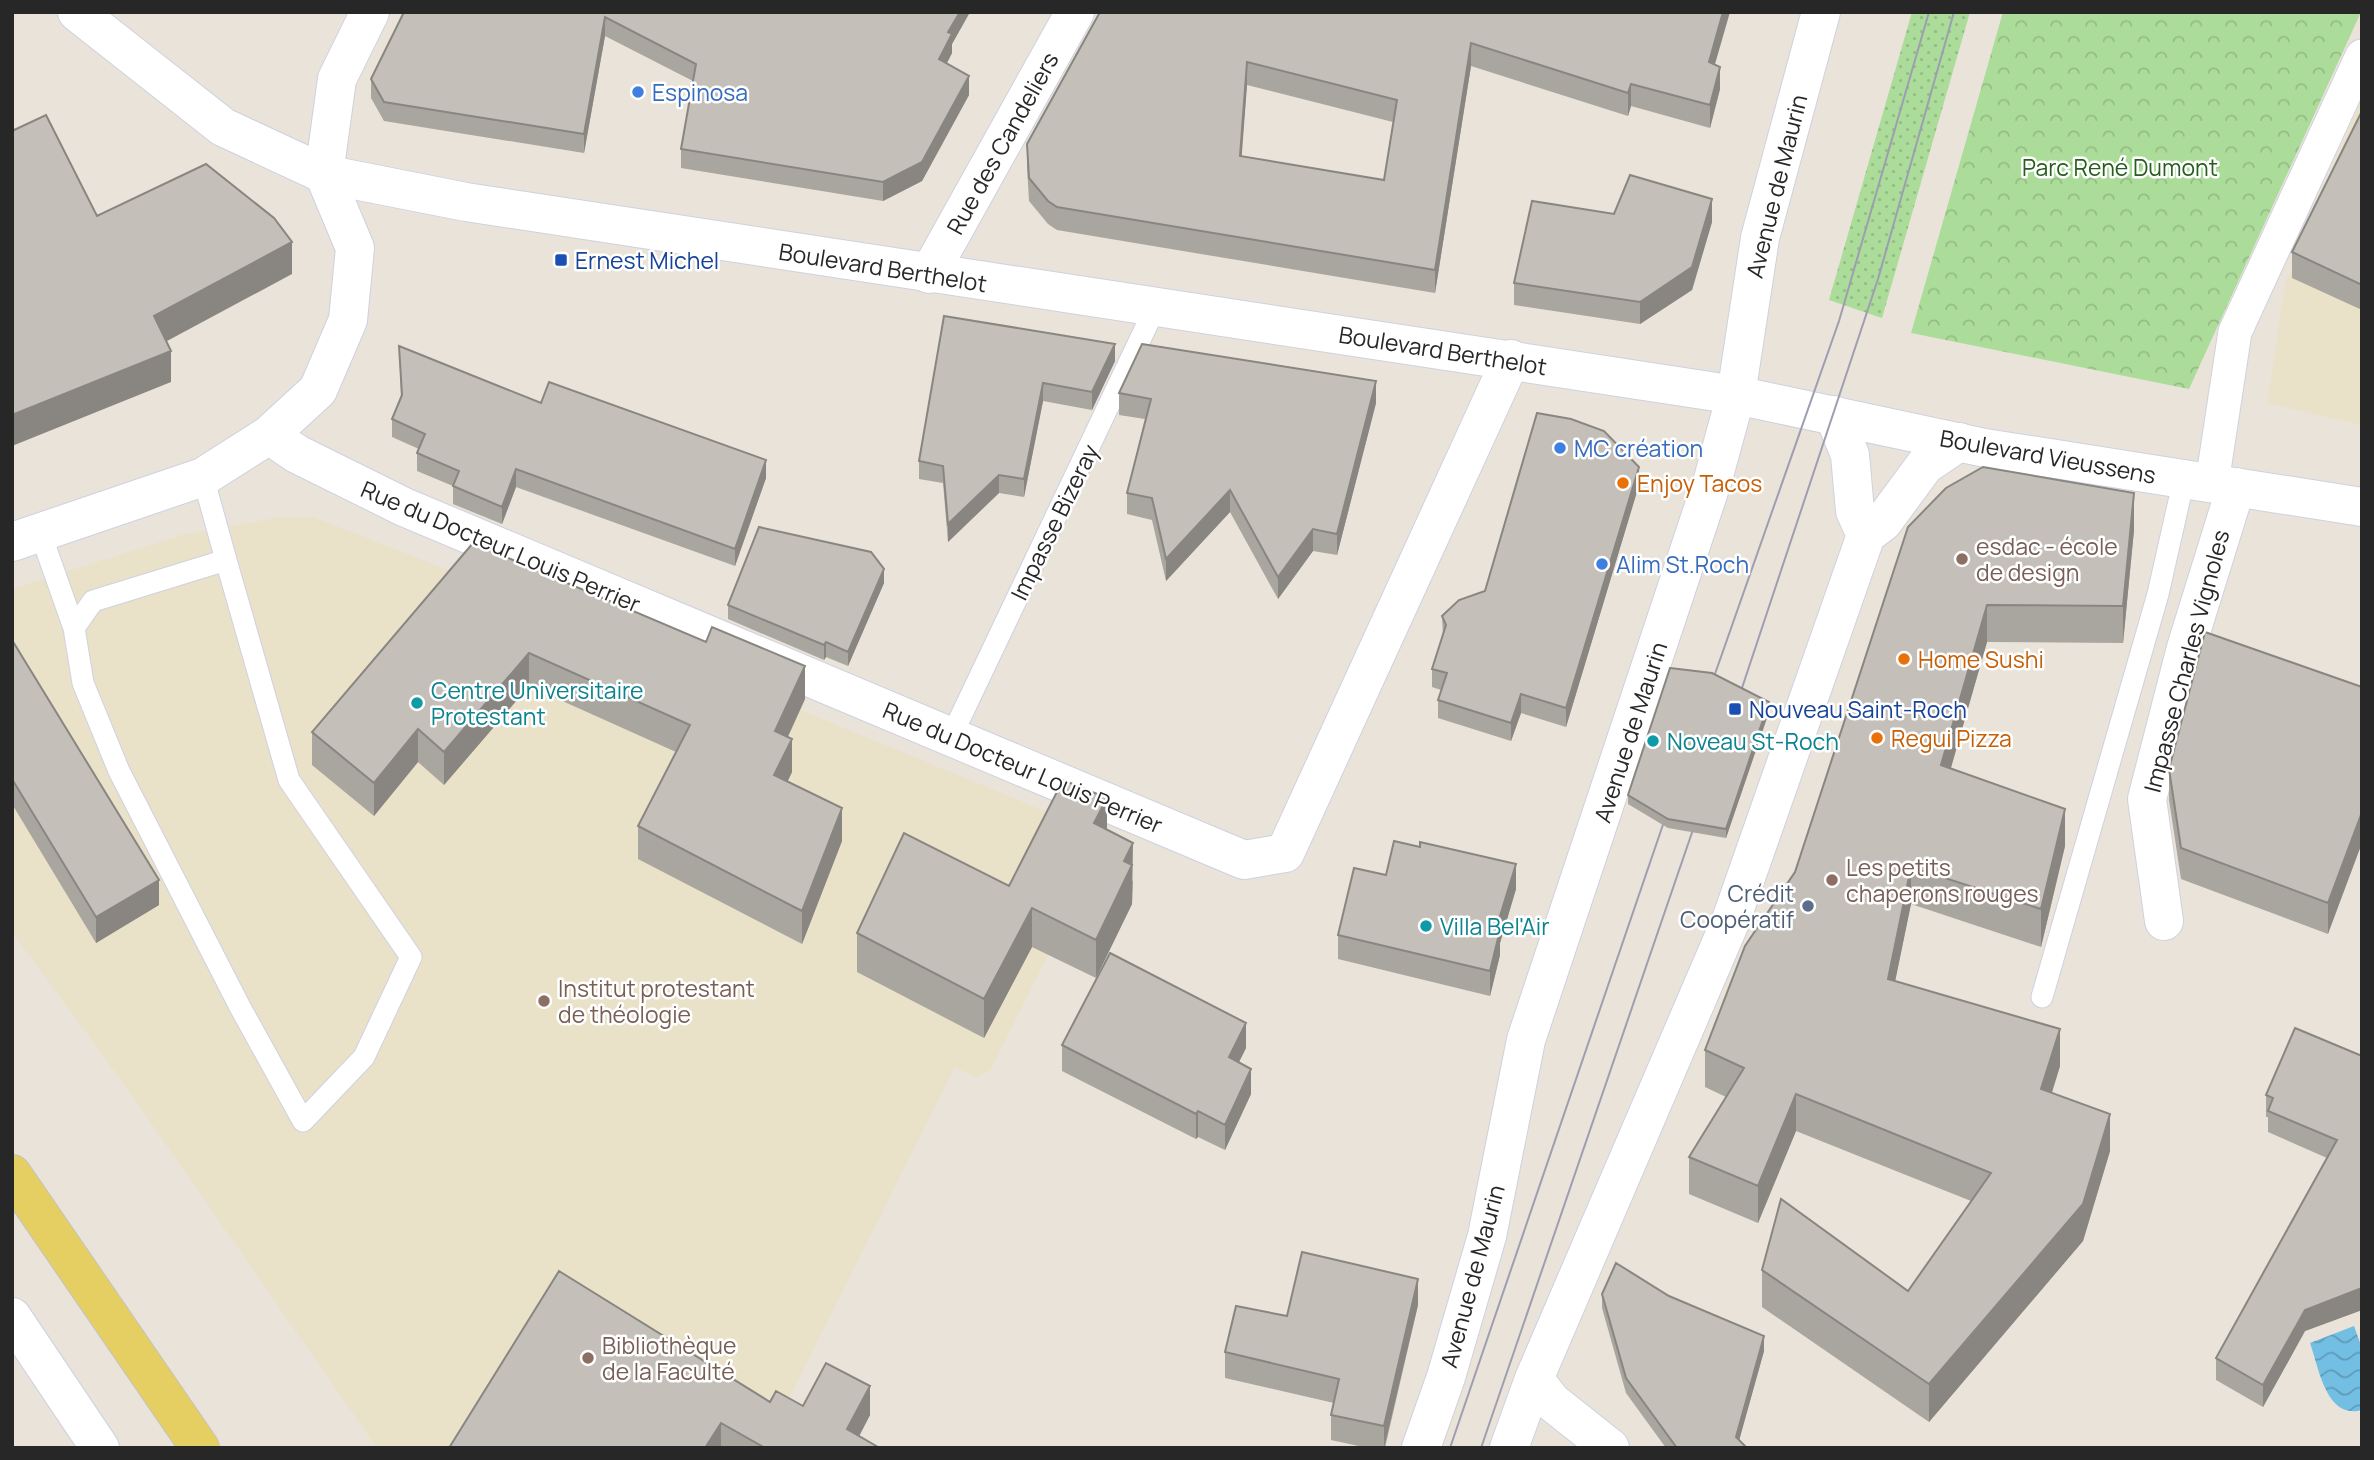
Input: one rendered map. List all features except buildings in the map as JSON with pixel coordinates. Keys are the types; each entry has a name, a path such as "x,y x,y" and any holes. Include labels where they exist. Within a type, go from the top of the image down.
{"main road":[{"path":"12,1174 200,1448"}],"street":[{"name":"Boulevard Berthelot","path":"77,12 223,127 324,174 446,199 1736,394"},
{"path":"26,537 203,477 270,435 318,390 348,320 355,248 324,174 337,79 369,12"},
{"name":"Rue des Candeliers","path":"929,274 1075,12"},
{"name":"Avenue de Maurin","path":"1421,1448 1446,1377 1487,1236 1526,1040 1709,493 1736,394 1760,238 1821,12"},
{"path":"2210,483 2235,332 2362,56"},
{"name":"Rue du Docteur Louis Perrier","path":"270,435 307,459 404,507 1244,860 1285,853 1511,359"},
{"name":"Boulevard Vieussens","path":"1736,394 1959,442 2362,507"},
{"path":"1834,415 1850,455 1855,511 1866,535"},
{"path":"1509,1448 1534,1379 1731,920 1866,535 1883,522 1925,465 1959,442"},
{"name":"Impasse Charles Vignoles","path":"2164,920 2147,799 2186,648 2210,483"},
{"path":"12,1317 100,1448"},
{"path":"1534,1379 1552,1402 1610,1448"}],"lane":[{"name":"Impasse Bizeray","path":"951,737 1156,306"},
{"path":"26,537 74,628 83,683 120,771 240,1007 303,1121 364,1057 411,957 289,780 203,477"},
{"path":"2042,997 2158,594 2210,483"},
{"path":"74,628 93,601 226,560"}],"shaded area":[{"path":"2362,97 2362,425 2267,403 2285,285"},
{"name":"Institut protestant de théologie","path":"313,517 714,674 1107,837 990,1071 976,1077 955,1067 764,1448 377,1448 121,1080 12,932 12,589 182,535 276,518"}],"green space":[{"path":"1912,12 1970,12 1882,318 1829,300"},
{"name":"Parc René Dumont","path":"2003,12 2361,12 2189,389 1911,333"}],"water":[{"path":"2354,1326 2362,1348 2362,1410 2350,1411 2332,1400 2326,1390 2310,1343"}],"tram line":[{"path":"1709,691 1839,321 1929,12"},
{"path":"1736,706 1878,279 1954,12"},
{"path":"1450,1448 1669,807"},
{"path":"1481,1448 1698,815"}],"place":[{"name":"Espinosa","path":"638,92"},
{"name":"Ernest Michel","path":"561,260"},
{"name":"MC création","path":"1560,448"},
{"name":"Enjoy Tacos","path":"1623,483"},
{"name":"esdac - école de design","path":"1962,559"},
{"name":"Alim St.Roch","path":"1602,564"},
{"name":"Home Sushi","path":"1904,659"},
{"name":"Centre Universitaire Protestant","path":"417,703"},
{"name":"Nouveau Saint-Roch","path":"1735,709"},
{"name":"Regui Pizza","path":"1877,738"},
{"name":"Noveau St-Roch","path":"1653,741"},
{"name":"Les petits chaperons rouges","path":"1832,880"},
{"name":"Crédit Coopératif","path":"1808,906"},
{"name":"Villa Bel'Air","path":"1426,926"},
{"name":"Institut protestant de théologie","path":"544,1001"},
{"name":"Bibliothèque de la Faculté","path":"588,1358"}]}
